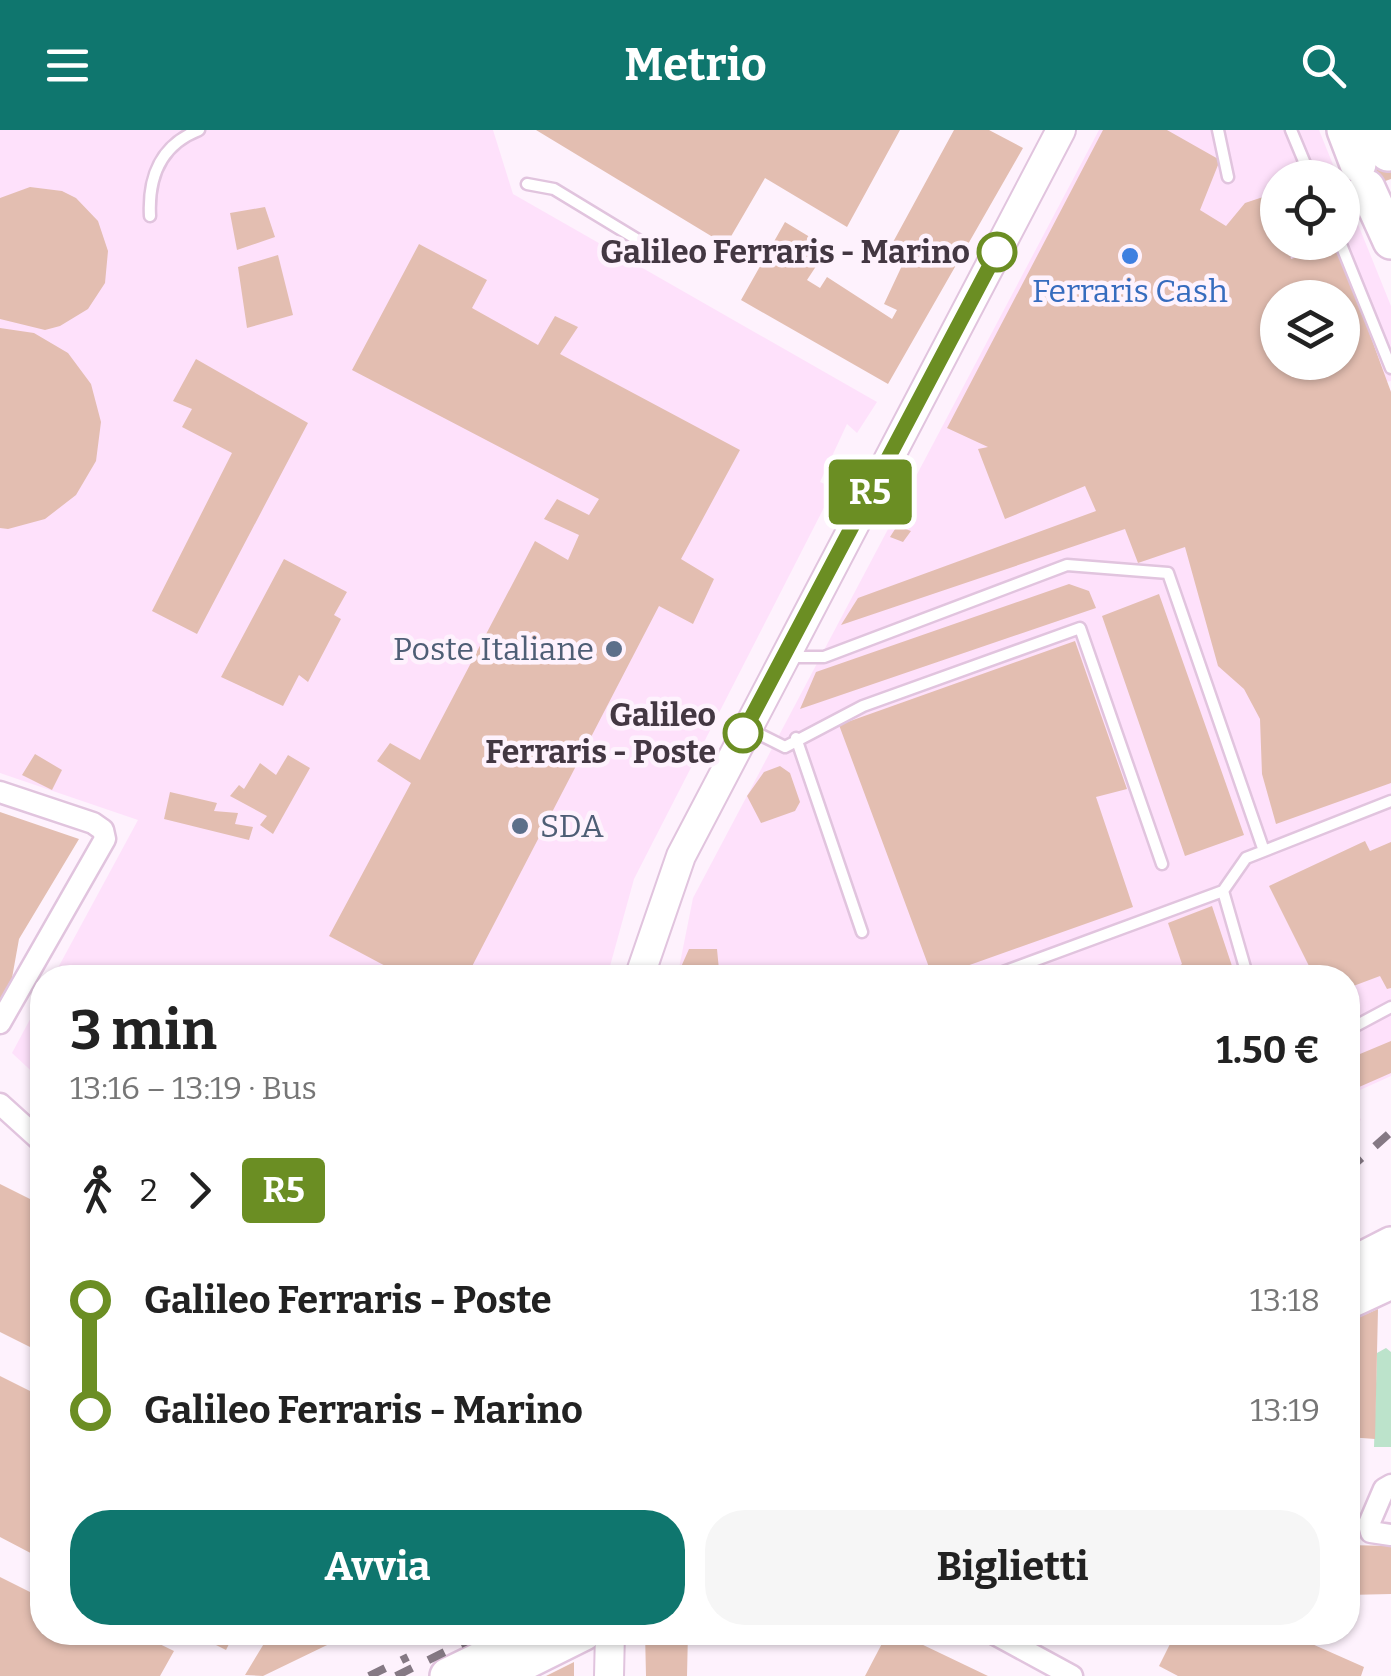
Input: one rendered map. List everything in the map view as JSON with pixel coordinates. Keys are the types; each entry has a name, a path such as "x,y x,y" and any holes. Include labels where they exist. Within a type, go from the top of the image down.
{"highway":[{"path":"1345,130 1373,158 1391,241"},
{"path":"1360,1262 1391,1245"},
{"path":"1360,1295 1391,1280"},
{"path":"448,1676 511,1645"},
{"path":"496,1676 558,1645"}],"main road":[{"path":"643,965 681,856 1061,130"},
{"path":"609,1676 610,1645"}],"street":[{"path":"0,792 93,823 103,830 105,838 33,965"},
{"path":"0,1022 30,969"},
{"path":"0,1104 30,1131"},
{"path":"1391,1485 1384,1488 1369,1524 1371,1532 1391,1535"},
{"path":"1015,1645 1072,1676"}],"lane":[{"path":"150,216 152,176 177,140 198,130"},
{"path":"1218,130 1228,176"},
{"path":"1290,130 1303,160"},
{"path":"527,184 554,189 666,258"},
{"path":"1347,260 1391,368"},
{"path":"783,657 824,656 1067,565 1168,573 1264,852"},
{"path":"746,728 786,747 796,738 863,706 1080,628 1162,864"},
{"path":"796,738 862,932"},
{"path":"1022,965 1224,891 1246,858 1391,802"},
{"path":"1224,891 1244,965"},
{"path":"1360,1024 1391,1008"}],"shaded area":[{"path":"0,130 493,130 513,194 877,402 857,433 847,424 820,482 834,488 634,879 610,965 59,965 138,820 0,773"},
{"path":"1099,130 1319,130 1331,160 1260,160 1260,260 1360,260 1360,229 1391,306 1391,381 1386,382 1391,391 1391,1076 1360,1090 1360,965 680,965 693,898"},
{"path":"30,1019 30,1070 12,1053"}],"green space":[{"path":"1386,1348 1391,1352 1391,1447 1374,1447 1377,1353"}],"building":[{"path":"536,130 900,130 847,227 765,178 726,245"},
{"path":"954,130 989,130 1023,148 888,384 741,300 785,222 828,248 807,280 820,288 827,277 892,319 897,310 884,304 907,255 892,244"},
{"path":"1103,130 1167,130 1220,160 1200,210 1226,226 1245,203 1260,198 1260,260 1343,260 1350,280 1260,280 1260,380 1360,380 1360,307 1391,392 1391,783 1276,824 1262,774 1260,719 1244,689 1218,666 1185,547 1138,563 1125,529 841,625 858,598 1096,511 1085,486 1005,519 978,449 988,447 947,428"},
{"path":"1391,151 1391,179 1360,190 1360,163"},
{"path":"30,187 62,191 76,198 98,221 108,251 105,283 88,309 45,330 0,319 0,198"},
{"path":"265,207 275,237 237,250 230,213"},
{"path":"419,244 487,280 472,308 538,345 555,316 578,327 560,354 740,450 681,559 714,579 693,624 659,606 473,965 384,965 329,936 411,783 377,761 390,743 420,760 535,541 568,560 579,535 544,519 557,499 589,515 599,499 352,370"},
{"path":"278,255 293,315 247,328 238,267"},
{"path":"0,328 34,333 68,353 91,384 101,422 96,461 76,495 45,519 8,529 0,528"},
{"path":"196,359 308,423 197,634 152,611 232,453 182,427 192,409 173,401"},
{"path":"897,526 911,531 903,542 890,537"},
{"path":"284,559 347,592 334,615 341,619 308,682 299,675 283,706 221,677"},
{"path":"1069,584 1089,591 1096,608 800,709 816,672"},
{"path":"1159,594 1244,835 1185,856 1102,616"},
{"path":"1075,641 1127,789 1096,797 1133,907 970,965 928,965 839,725"},
{"path":"35,754 62,770 52,790 22,775"},
{"path":"288,755 310,768 273,834 260,825 267,816 230,796 239,785 244,789 260,763 276,775"},
{"path":"780,766 790,773 800,802 795,811 761,823 747,796 764,772"},
{"path":"170,792 217,803 214,811 238,813 235,824 253,827 249,840 164,819"},
{"path":"0,812 79,839 19,939 12,978 0,999"},
{"path":"1365,841 1370,851 1391,842 1391,988 1387,989 1380,976 1360,984 1360,965 1308,965 1269,886"},
{"path":"1212,906 1232,965 1181,965 1168,923"},
{"path":"689,949 717,949 719,965 682,965"},
{"path":"1391,1041 1391,1073 1360,1087 1360,1054"},
{"path":"0,1184 30,1199 30,1347 0,1332"},
{"path":"1378,1309 1375,1439 1360,1438 1360,1317"},
{"path":"0,1376 30,1391 30,1553 0,1537"},
{"path":"1360,1545 1391,1546 1391,1594 1360,1595"},
{"path":"0,1577 30,1592 30,1645 162,1645 174,1651 160,1676 0,1676"},
{"path":"263,1645 327,1645 263,1676 245,1675"},
{"path":"645,1645 688,1645 687,1676 646,1676"},
{"path":"881,1645 923,1645 988,1676 865,1676"},
{"path":"1170,1645 1314,1645 1364,1667 1361,1676 1178,1676 1159,1666"},
{"path":"574,1662 574,1676 546,1676"}],"railway":[{"path":"1360,1159 1391,1132"},
{"path":"396,1676 459,1645"},
{"path":"369,1676 408,1657"}],"bus line":[{"name":"R5","path":"743,733 997,252"}],"place":[{"name":"Galileo Ferraris - Marino","path":"997,252"},
{"name":"Ferraris Cash","path":"1130,256"},
{"name":"Poste Italiane","path":"614,649"},
{"name":"Galileo Ferraris - Poste","path":"743,733"},
{"name":"SDA","path":"520,826"}]}
